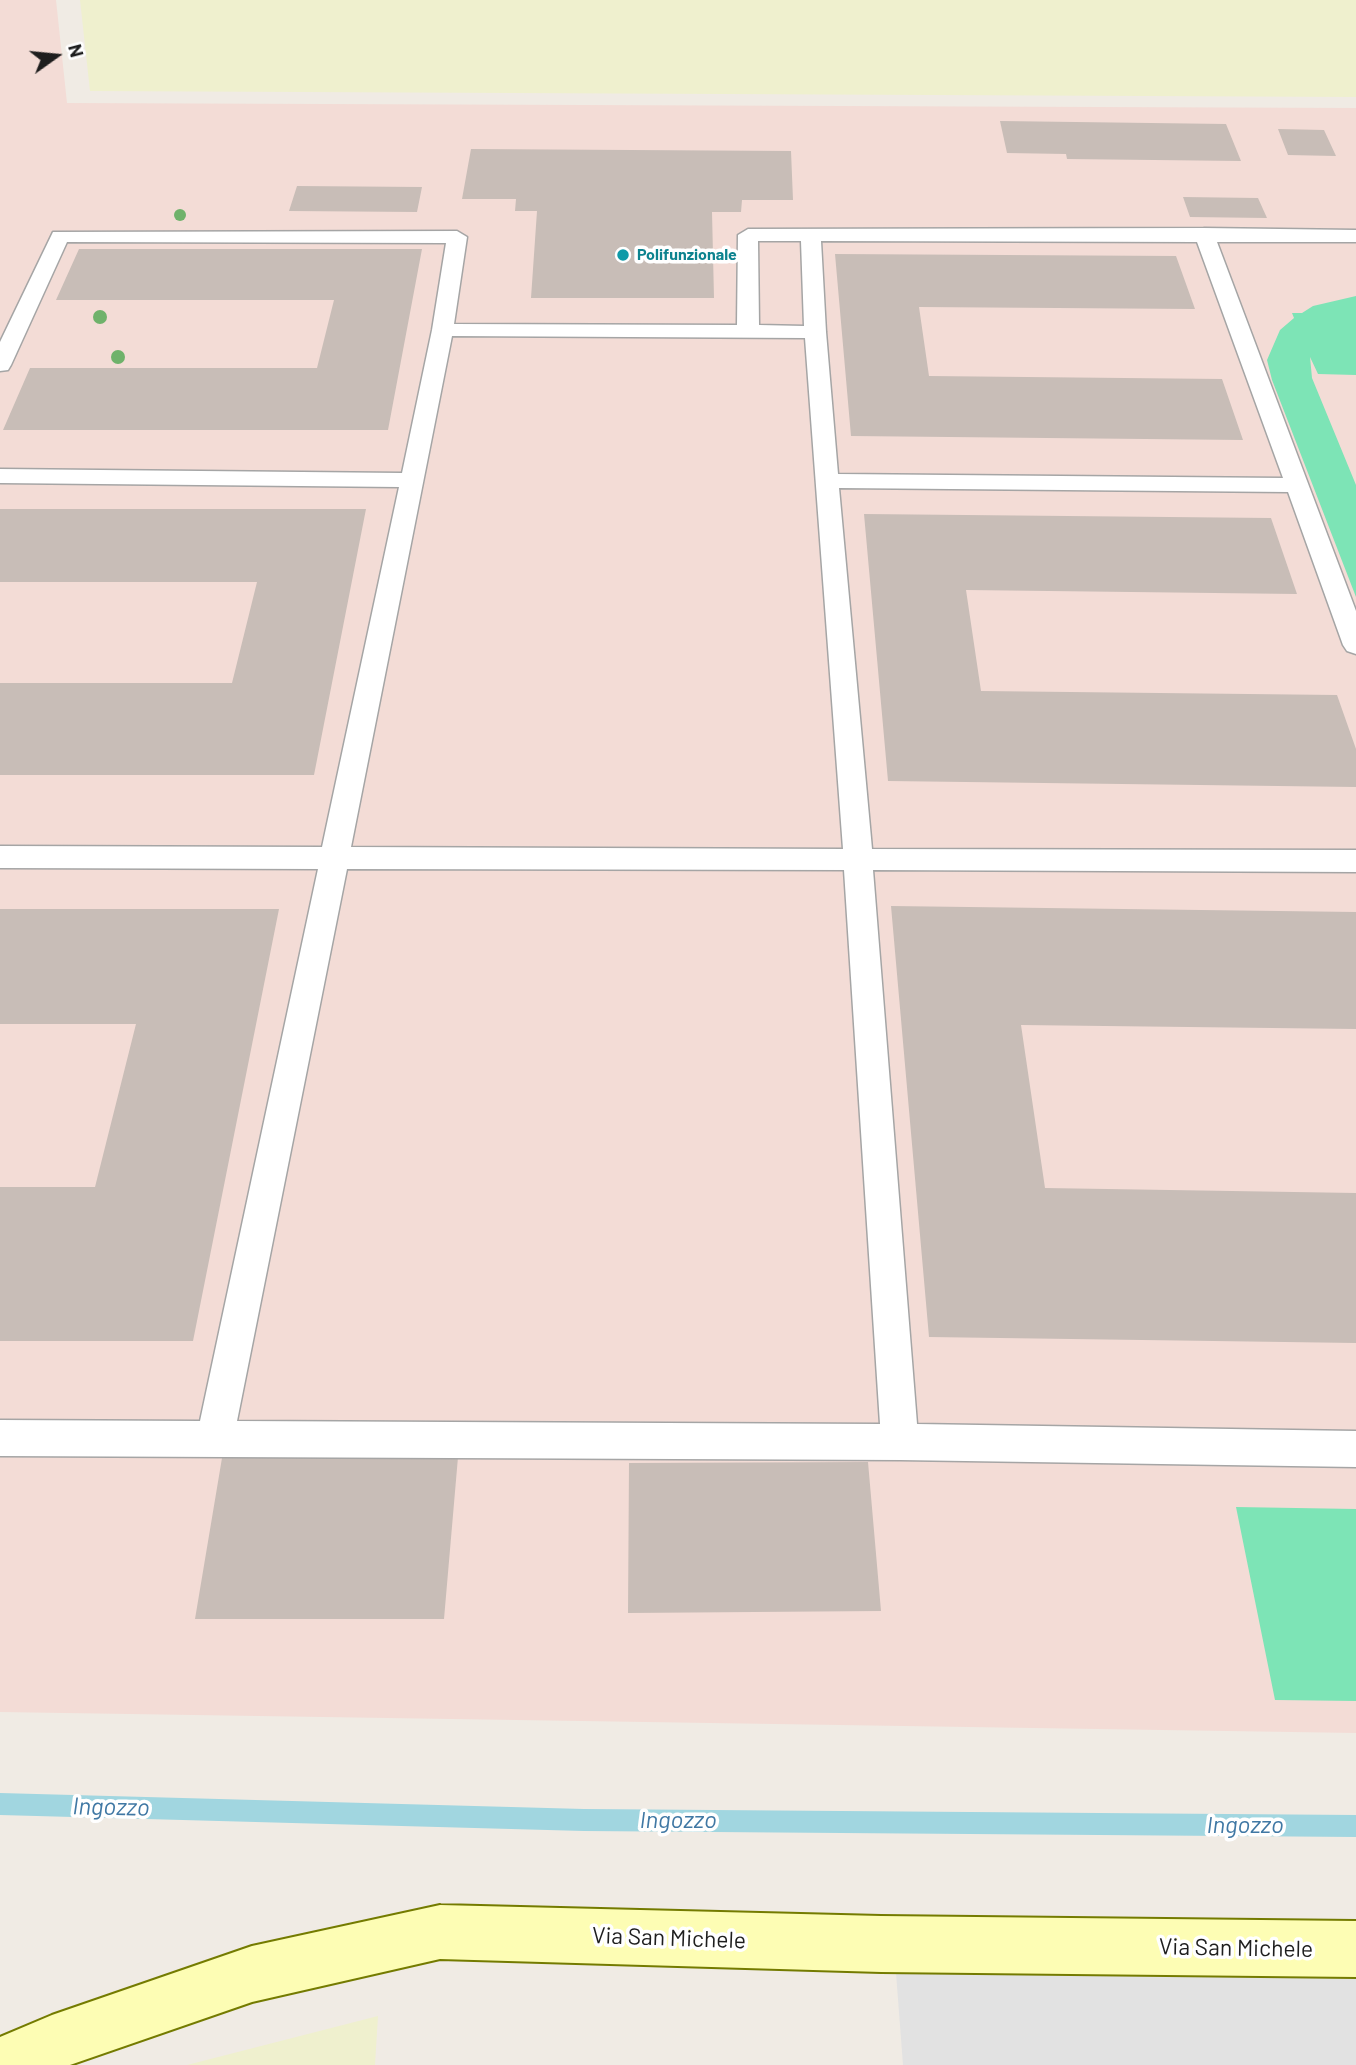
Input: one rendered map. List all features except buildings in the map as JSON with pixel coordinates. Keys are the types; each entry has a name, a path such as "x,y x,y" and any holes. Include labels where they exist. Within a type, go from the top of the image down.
{"street":[{"name":"Via San Michele","path":"2,2065 52,2043 252,1974 440,1932 881,1944 1356,1950"}],"lane":[{"path":"1204,234 1356,645"},
{"path":"748,332 748,235 1356,236"},
{"path":"811,235 815,332 858,859 901,1442"},
{"path":"0,365 60,236 457,237 443,330 215,1438"},
{"path":"443,330 815,332"},
{"path":"0,476 411,480"},
{"path":"828,481 1296,485"},
{"path":"0,857 1356,861"},
{"path":"0,1438 901,1442 1356,1449"}],"shaded area":[{"path":"0,0 56,0 67,103 1356,108 1356,1733 0,1712"},
{"path":"1356,1972 1356,2065 903,2065 896,1973"}],"green space":[{"path":"80,0 1356,0 1356,97 90,91"},
{"path":"1356,296 1356,375 1318,374 1310,357 1312,378 1356,485 1356,597 1272,380 1267,360 1280,330 1294,318 1292,313 1302,313 1313,306"},
{"path":"1236,1507 1356,1509 1356,1701 1275,1700"},
{"path":"378,2016 375,2065 187,2065"}],"waterway":[{"name":"Ingozzo","path":"0,1804 584,1820 1356,1826"}],"place":[{"name":"Polifunzionale","path":"623,255"}]}
